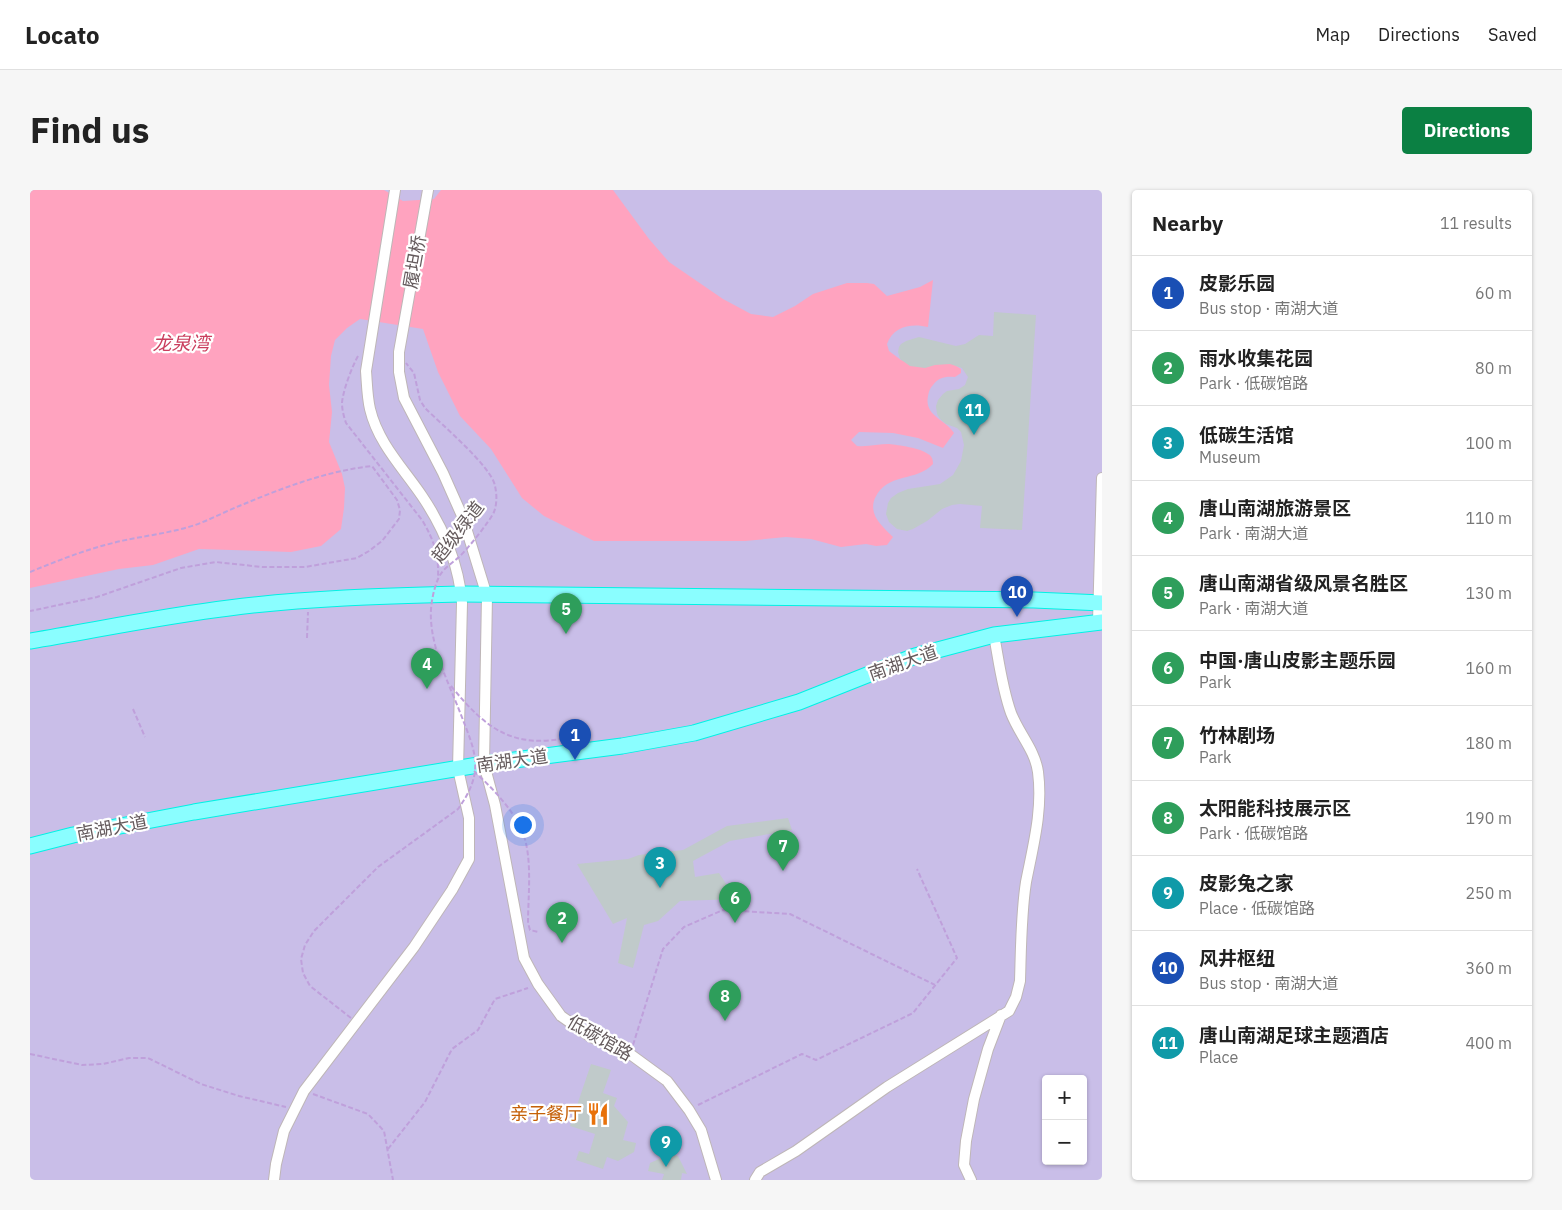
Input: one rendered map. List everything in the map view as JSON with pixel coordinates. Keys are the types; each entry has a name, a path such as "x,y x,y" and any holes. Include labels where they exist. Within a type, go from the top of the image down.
{"highway":[{"path":"30,641 230,608 410,595 1024,600 1100,603"},
{"name":"南湖大道","path":"30,846 73,835 194,812 458,769 479,768 622,746 694,733 799,702 915,656 994,635 1100,622"}],"street":[{"name":"履坦桥","path":"274,1180 284,1131 304,1091 414,948 452,890 469,859 469,818 458,769 461,594 459,580 436,518 388,450 370,409 366,371 395,190"},
{"name":"履坦桥","path":"428,190 399,352 399,372 404,398 443,472 463,518 487,596"},
{"path":"1100,622 1102,478"},
{"name":"低碳馆路","path":"487,596 479,768 495,805 524,958 538,984 561,1016 590,1037 630,1054 667,1081 689,1110 701,1130 716,1180"},
{"path":"756,1180 760,1172 796,1151 887,1086 1008,1011 1016,997 1020,982 1026,884 1038,817 1040,793 1038,771 1032,753 1012,716 1004,691 994,635"},
{"path":"971,1180 964,1166 966,1141 974,1099 988,1049 1001,1015"}],"path":[{"name":"超级绿道","path":"352,1018 310,986 303,973 301,960 305,946 314,931 378,867 458,809 467,796 479,768 432,633 432,604 438,578 442,572 460,556 493,514 497,500 495,483 485,466 425,408 420,400 414,373 406,363"},
{"path":"30,572 76,554 113,543 196,525 292,485 323,475 355,468 372,466 396,500 400,510 399,519 382,541 357,558 305,567 262,567 216,562 181,568 97,597 30,611"},
{"path":"307,638 308,601"},
{"name":"超级绿道","path":"449,684 470,710 500,732 538,742 571,737"},
{"path":"133,709 146,737"},
{"path":"479,768 512,813 523,833 528,855 528,923 530,930 538,932"},
{"path":"689,1110 802,1054 816,1060 913,1013 957,958 917,869"},
{"path":"630,1054 663,949 684,927 723,910 790,914 936,985"},
{"path":"388,1149 425,1102 452,1049 478,1030 494,998 538,984"},
{"path":"30,1054 82,1065 103,1064 129,1058 148,1058 201,1084 239,1096 294,1109"},
{"path":"304,1091 368,1114 384,1131 392,1180"}],"shaded area":[{"path":"30,190 1102,190 1102,1180 30,1180"}],"water":[{"name":"龙泉湾","path":"30,190 384,190 403,201 434,199 441,190 613,190 649,239 669,262 723,299 751,314 773,317 813,294 847,283 874,284 887,296 920,287 933,280 928,327 916,325 904,327 894,333 887,344 889,351 901,360 919,365 950,362 961,369 961,373 955,377 946,377 938,380 931,387 928,396 929,408 932,413 954,433 943,448 918,438 893,433 859,432 851,440 857,446 889,444 915,448 931,457 933,464 926,470 887,484 875,498 873,510 877,520 893,537 887,545 876,546 866,544 841,547 811,539 786,537 745,541 594,541 544,516 522,498 491,449 460,416 438,372 423,329 360,319 335,340 331,356 329,385 332,412 329,442 342,474 345,488 344,508 341,529 321,546 291,552 199,549 153,565 119,569 30,588"}],"building":[{"path":"994,312 1036,315 1022,530 980,528 982,506 960,504 942,509 913,529 907,531 897,529 889,522 886,514 891,498 908,489 940,484 953,475 961,461 964,445 961,432 940,419 936,406 943,394 965,385 968,377 962,368 950,364 925,368 910,366 900,359 899,347 906,341 919,337 956,346 965,344 979,335 993,336"},
{"path":"788,818 792,830 730,841 693,861 695,877 719,873 736,899 680,901 658,921 644,925 633,968 618,963 627,918 613,924 577,864 628,859 639,855 683,850 727,826"},
{"name":"亲子餐厅","path":"591,1064 611,1070 603,1093 617,1098 614,1106 628,1122 623,1140 636,1143 634,1152 618,1161 607,1157 603,1169 576,1160 579,1151 589,1154 595,1134 570,1126"},
{"path":"670,1154 678,1156 687,1174 682,1173 681,1180 662,1180 664,1174 648,1171 650,1163"}],"place":[{"name":"唐山南湖足球主题酒店","path":"974,435"},
{"name":"风井枢纽","path":"1017,617"},
{"name":"唐山南湖省级风景名胜区","path":"566,634"},
{"name":"唐山南湖旅游景区","path":"427,689"},
{"name":"皮影乐园","path":"575,760"},
{"name":"竹林剧场","path":"783,871"},
{"name":"低碳生活馆","path":"660,888"},
{"name":"中国·唐山皮影主题乐园","path":"735,923"},
{"name":"雨水收集花园","path":"562,943"},
{"name":"太阳能科技展示区","path":"725,1021"},
{"name":"亲子餐厅","path":"598,1114"},
{"name":"皮影兔之家","path":"666,1167"}]}
